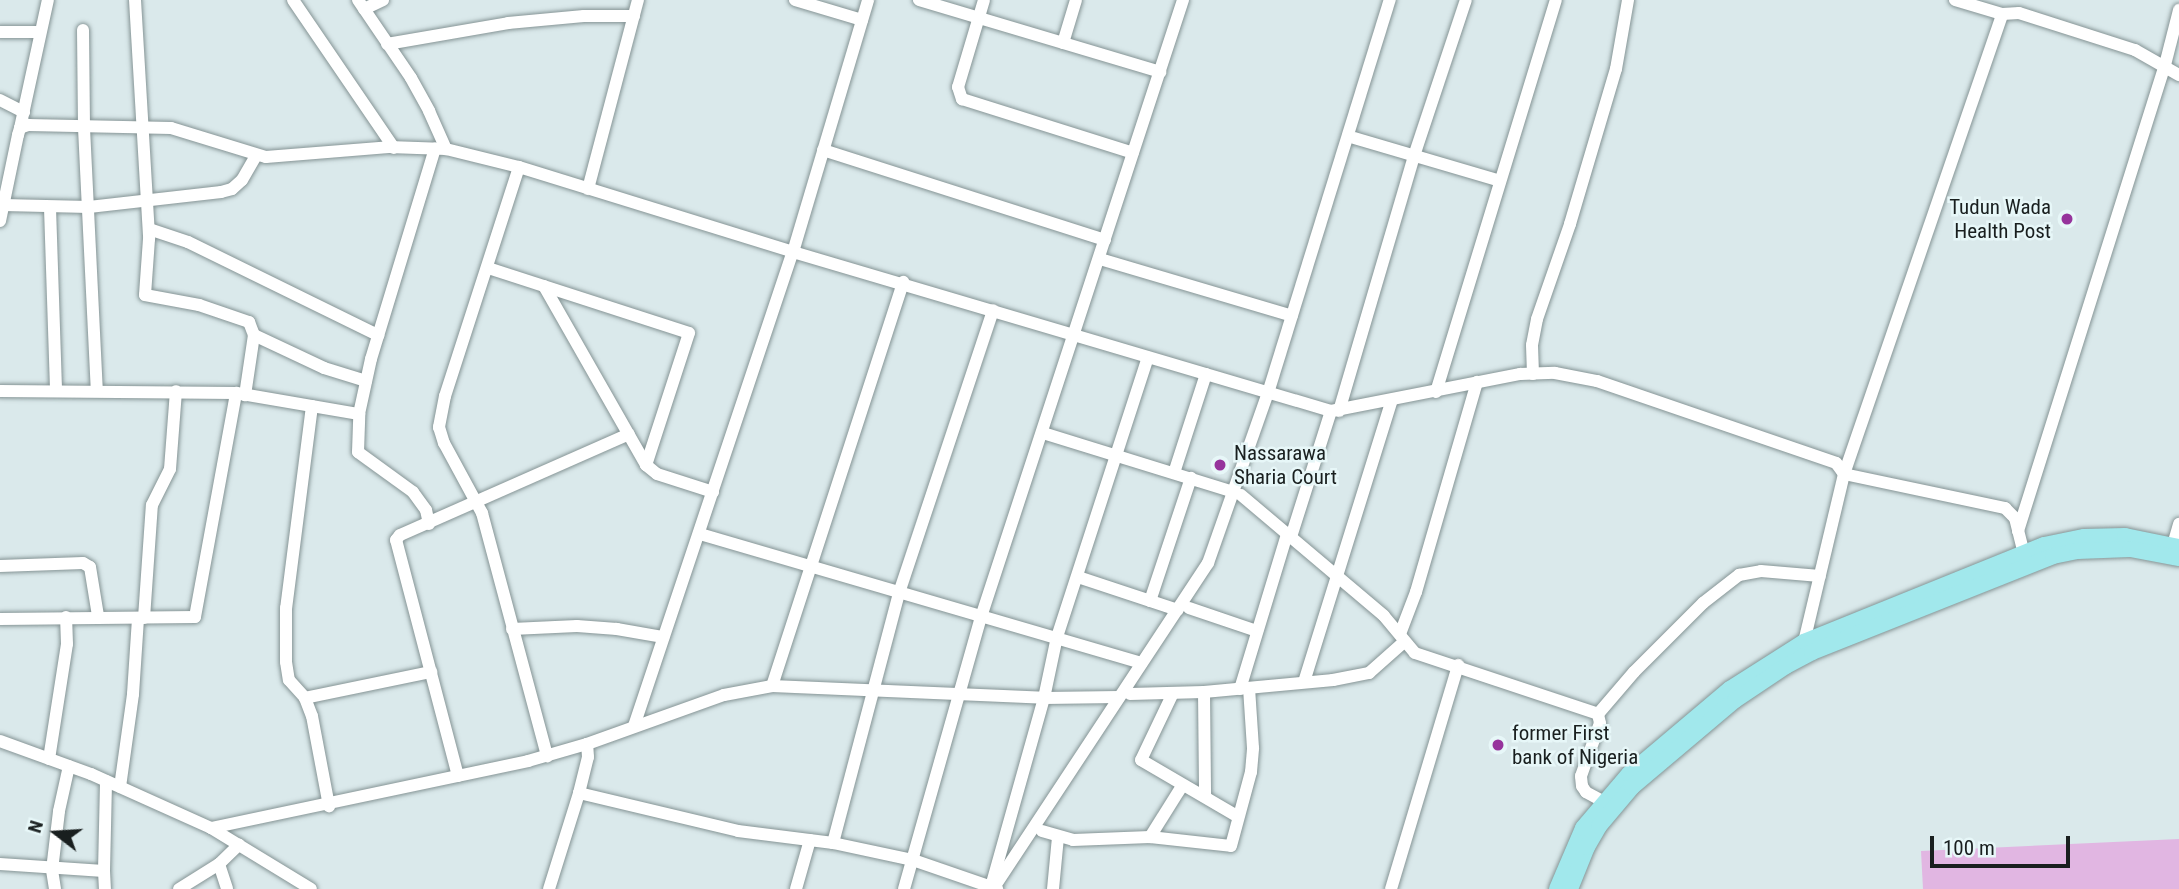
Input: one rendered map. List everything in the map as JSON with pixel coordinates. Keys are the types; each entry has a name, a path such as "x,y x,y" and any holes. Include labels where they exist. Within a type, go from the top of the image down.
{"main road":[{"path":"1557,889 1572,850 1645,758 1730,689 1804,642 2024,559 2103,550 2177,550"},
{"path":"1570,889 1608,804 1724,709 1786,666 1812,652 2024,559"}],"street":[{"path":"48,0 1,212 89,207 232,189 242,180 256,156"},
{"path":"0,619 98,616 181,619 197,615 254,335 249,322 236,316 145,295 149,229 145,201 135,0"},
{"path":"293,0 394,148"},
{"path":"383,0 361,5 429,111 440,149 378,335 359,414 358,452 413,492 426,510 429,524"},
{"path":"588,189 638,0"},
{"path":"794,0 862,20"},
{"path":"634,726 701,534 793,252 868,0"},
{"path":"919,0 1160,72"},
{"path":"984,0 958,87 957,92 962,99 1133,153"},
{"path":"1063,43 1076,0"},
{"path":"904,889 981,617 1075,336 1182,0"},
{"path":"1271,394 1292,316 1390,0"},
{"path":"995,888 1042,831 1142,663 1214,566 1398,0"},
{"path":"1042,831 1073,840 1150,837 1228,848 1233,844 1237,816 1251,772 1254,748 1245,688 1257,631 1335,411 1465,0"},
{"path":"1436,392 1556,0"},
{"path":"1533,374 1532,345 1537,319 1570,224 1616,69 1626,26 1628,0"},
{"path":"1955,0 2002,14 2021,6 2135,50 2179,75"},
{"path":"2017,535 2165,65 2179,10"},
{"path":"1804,642 1844,474 2002,14"},
{"path":"387,44 508,23 584,16 634,16"},
{"path":"83,30 84,128 97,391"},
{"path":"0,32 40,32"},
{"path":"0,100 24,111"},
{"path":"20,128 28,125 84,128 141,126 190,133 256,156 394,148 440,149 519,167 793,252 903,282 1075,336 1335,411 1477,382 1555,373 1637,394 1836,463 1844,474 2005,508 2015,518 2024,559"},
{"path":"1354,138 1500,181"},
{"path":"823,150 1105,240"},
{"path":"519,167 439,417 444,443 482,513 547,756"},
{"path":"50,208 56,391"},
{"path":"149,229 188,242 378,335"},
{"path":"1100,259 1292,316"},
{"path":"488,268 689,333 646,465"},
{"path":"772,686 903,282"},
{"path":"544,286 646,465 657,474 713,492"},
{"path":"834,843 871,690 899,593 993,310"},
{"path":"254,335 324,368 366,382"},
{"path":"995,888 1057,637 1149,357"},
{"path":"1174,472 1206,374"},
{"path":"211,828 329,806 547,756 724,695 772,686 1044,698 1204,692 1369,673 1379,668 1402,638 1477,382"},
{"path":"0,391 176,391 240,394 359,414"},
{"path":"120,787 133,694 152,505 170,469 176,391"},
{"path":"1304,682 1391,401"},
{"path":"312,406 285,608 289,680 305,698 316,731 329,806"},
{"path":"1043,433 1237,493 1339,575 1426,658 1458,666 1598,714"},
{"path":"458,776 396,540 400,535 629,434"},
{"path":"1150,601 1191,478"},
{"path":"2177,550 2179,524"},
{"path":"701,534 1142,663"},
{"path":"0,566 83,563 90,566 98,616"},
{"path":"1598,714 1633,672 1727,582 1739,575 1760,571 1820,576"},
{"path":"1077,577 1257,631"},
{"path":"995,888 1183,609"},
{"path":"49,759 67,644 66,617"},
{"path":"512,629 577,626 663,637"},
{"path":"1391,889 1458,666"},
{"path":"305,698 431,672"},
{"path":"1204,692 1205,796"},
{"path":"1173,693 1141,760 1237,816"},
{"path":"1598,714 1600,723 1581,776 1582,786 1608,804"},
{"path":"0,741 106,781 211,828 311,889"},
{"path":"549,889 579,793 588,757 587,744"},
{"path":"55,889 52,870 60,803 69,766"},
{"path":"105,889 106,781"},
{"path":"1150,837 1182,786"},
{"path":"579,793 738,831 834,843 913,860 995,888"},
{"path":"1053,889 1058,837"},
{"path":"796,889 810,840"},
{"path":"179,889 219,864 239,845"},
{"path":"0,864 52,870 104,871"},
{"path":"219,864 227,889"}],"shaded area":[{"path":"2179,839 2179,889 1923,889 1921,851"}],"place":[{"name":"Tudun Wada Health Post","path":"2067,219"},
{"name":"Nassarawa Sharia Court","path":"1220,465"},
{"name":"former First bank of Nigeria","path":"1498,745"}]}
